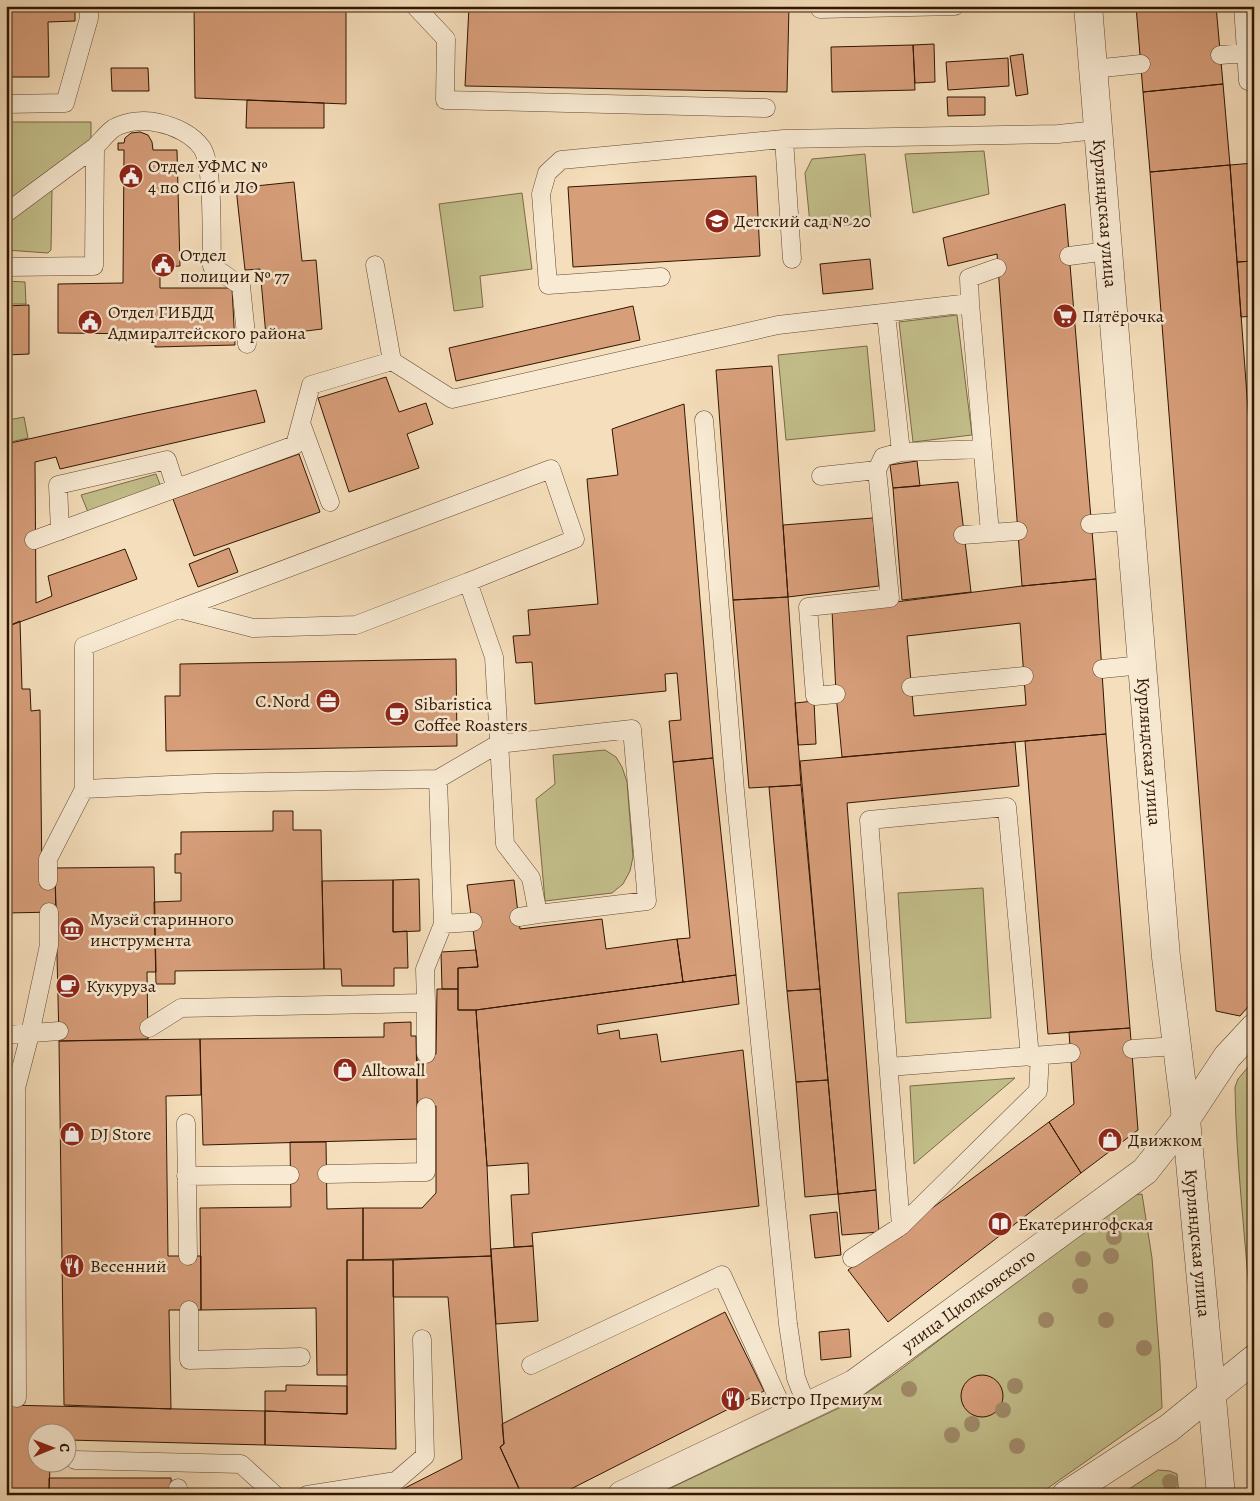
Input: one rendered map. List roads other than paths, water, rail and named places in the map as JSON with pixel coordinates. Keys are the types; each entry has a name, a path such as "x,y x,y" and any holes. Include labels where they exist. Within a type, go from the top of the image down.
{"street":[{"name":"Курляндская улица","path":"1088,6 1166,957 1186,1120 1221,1495"},
{"name":"улица Циолковского","path":"622,1495 854,1384 1144,1171 1186,1120 1227,1056 1254,1028"},
{"path":"1066,1495 1169,1428 1254,1360"}],"lane":[{"path":"415,6 446,39 445,100 766,108"},
{"path":"820,9 955,6"},
{"path":"1243,6 1248,81 1254,80"},
{"path":"6,104 65,103 92,10"},
{"path":"1220,56 1246,53"},
{"path":"1093,68 1141,64"},
{"path":"6,213 94,147 114,128 132,122 152,121 171,126 189,135 202,148 209,168 212,266 241,286 247,344"},
{"path":"661,278 548,285 542,194 547,173 562,160 784,139 1058,134 1098,130"},
{"path":"784,139 792,259"},
{"path":"6,266 94,266 94,147"},
{"path":"1069,256 1108,251"},
{"path":"375,265 392,362"},
{"path":"990,532 968,278 998,268"},
{"path":"34,540 295,445 311,385 392,362 452,399 778,325 886,314 970,302"},
{"path":"886,314 901,452"},
{"path":"704,420 735,792 788,1324 796,1378 797,1411"},
{"path":"301,423 330,502"},
{"path":"836,694 815,696 808,607 890,598 891,540 877,470 884,457 901,452 982,449"},
{"path":"60,531 58,485 167,460 176,488"},
{"path":"48,880 48,859 84,788 84,646 179,609 551,469 575,539 356,625 253,628 179,609"},
{"path":"821,476 877,470"},
{"path":"1090,524 1129,521"},
{"path":"963,535 1018,531"},
{"path":"468,582 494,658 505,844 531,878 538,914"},
{"path":"1102,669 1142,665"},
{"path":"911,687 1024,676"},
{"path":"84,788 214,783 438,779 498,744 632,729 647,900 519,917"},
{"path":"426,1054 425,969 443,924 438,779"},
{"path":"852,1258 901,1226 1038,1091 1007,807 869,820 901,1226"},
{"path":"17,1398 11,1304 16,1088 49,945 49,912"},
{"path":"443,924 472,922"},
{"path":"148,1028 181,1008 426,1003"},
{"path":"6,1035 59,1031"},
{"path":"1132,1049 1176,1046"},
{"path":"889,1067 1071,1054"},
{"path":"326,1174 426,1172 426,1106"},
{"path":"186,1123 188,1256"},
{"path":"186,1176 290,1175"},
{"path":"531,1365 722,1275 797,1411"},
{"path":"188,1310 189,1360 301,1357"},
{"path":"307,1495 396,1481 425,1456 422,1339"},
{"path":"78,1460 241,1464 275,1495"}],"place":[{"name":"Отдел УФМС № 4 по СПб и ЛО","path":"131,176"},
{"name":"Детский сад № 20","path":"717,221"},
{"name":"Отдел полиции № 77","path":"163,265"},
{"name":"Пятёрочка","path":"1065,316"},
{"name":"Отдел ГИБДД Адмиралтейского района","path":"90,322"},
{"name":"C.Nord","path":"328,701"},
{"name":"Sibaristica Coffee Roasters","path":"397,714"},
{"name":"Музей старинного инструмента","path":"72,929"},
{"name":"Кукуруза","path":"68,986"},
{"name":"Alltowall","path":"345,1070"},
{"name":"DJ Store","path":"72,1134"},
{"name":"Движком","path":"1110,1140"},
{"name":"Екатерингофская","path":"1000,1224"},
{"name":"Весенний","path":"72,1266"},
{"name":"Бистро Премиум","path":"733,1399"}]}
